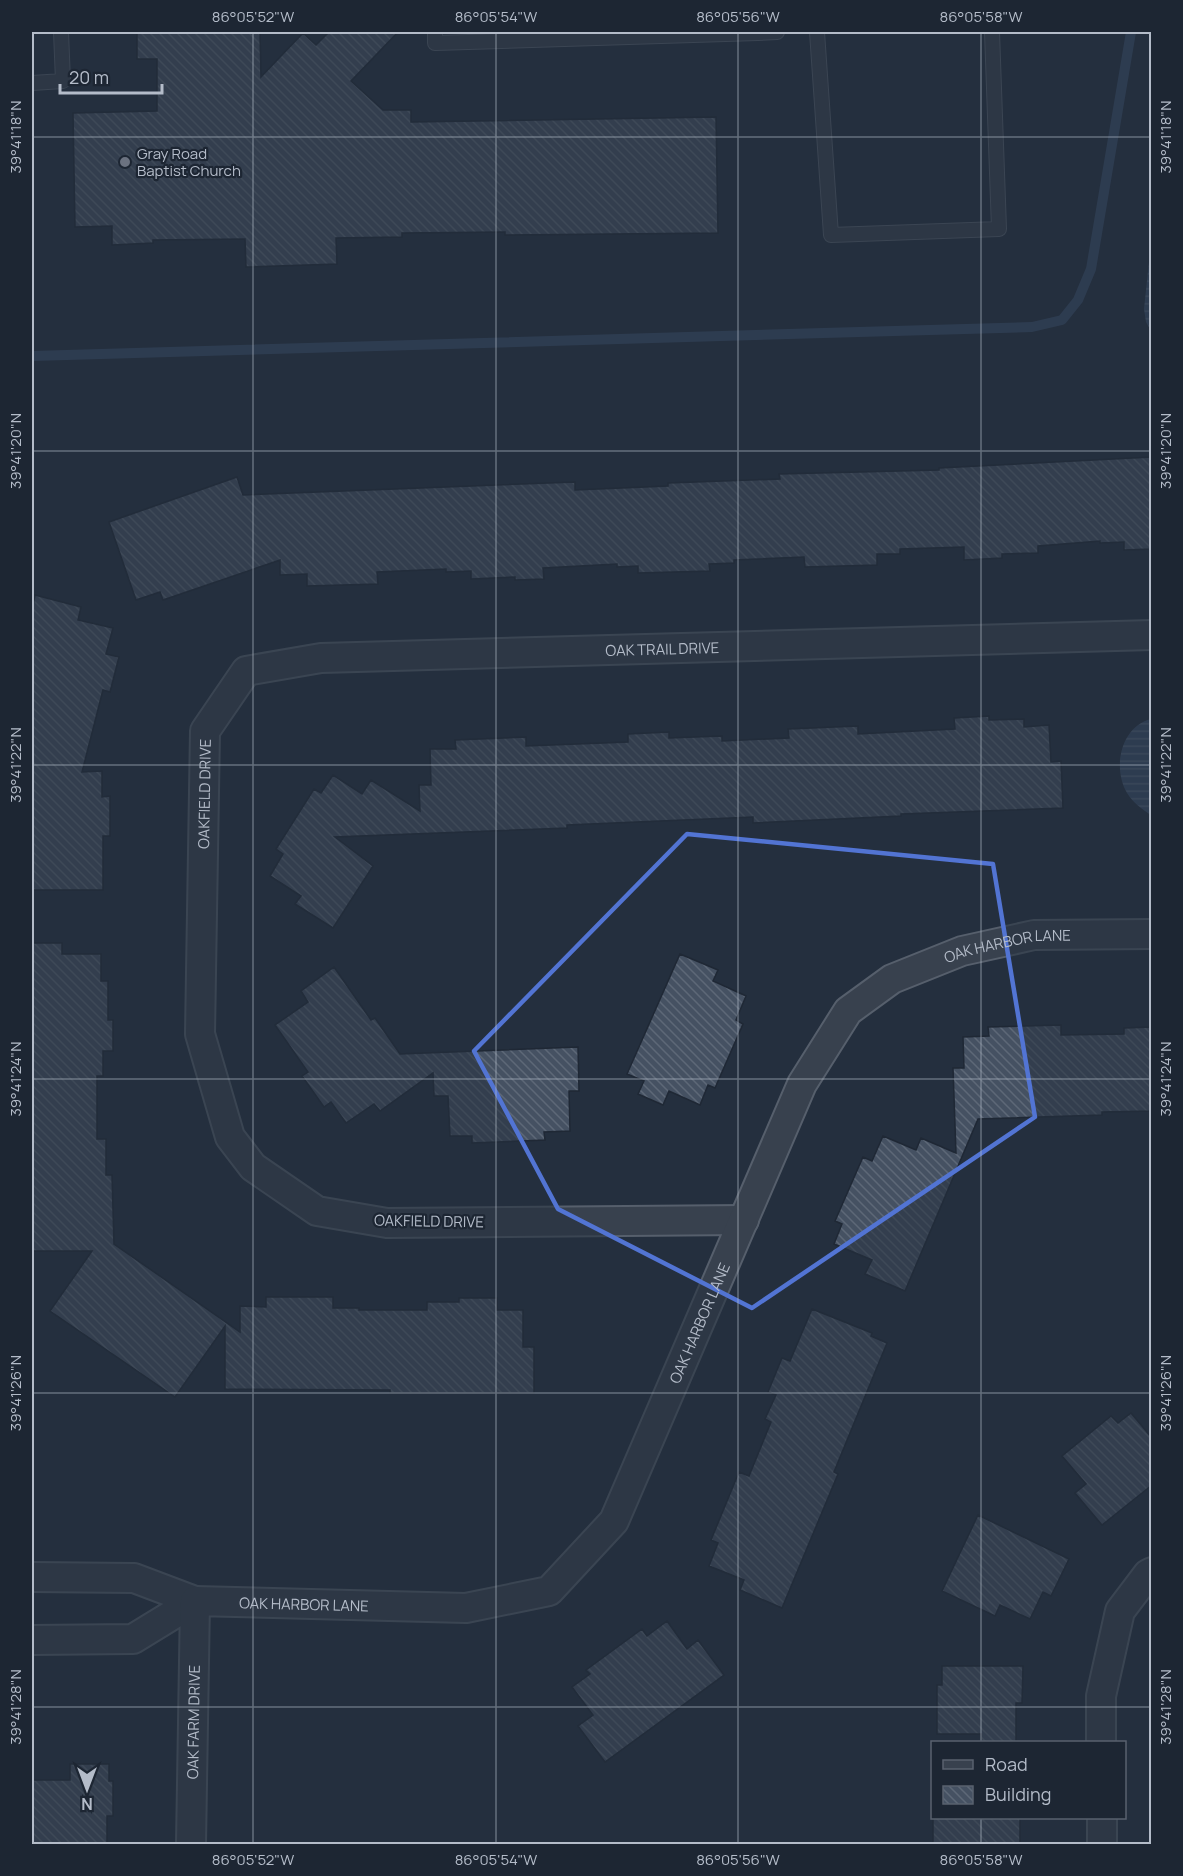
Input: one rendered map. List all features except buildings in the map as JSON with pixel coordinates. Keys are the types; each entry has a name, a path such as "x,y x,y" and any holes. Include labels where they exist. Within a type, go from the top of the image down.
{"street":[{"name":"OAK TRAIL DRIVE","path":"205,731 246,671 321,658 1152,635"},
{"name":"OAKFIELD DRIVE","path":"205,731 200,1034 230,1137 253,1167 317,1211 387,1223 744,1221"},
{"name":"OAK HARBOR LANE","path":"32,1577 134,1578 195,1601 466,1608 549,1591 614,1521 802,1084 848,1011 892,979 962,951 1034,934 1152,934"},
{"path":"1101,1741 1101,1696 1120,1611 1148,1574 1152,1572"},
{"path":"32,1640 133,1639 195,1601"},
{"name":"OAK FARM DRIVE","path":"191,1845 195,1601"},
{"path":"1102,1819 1102,1845"}],"lane":[{"path":"32,83 63,81 62,32"},
{"path":"435,32 435,43 777,32"},
{"path":"817,32 831,236 999,229 992,32"}],"highlighted area":[{"path":"687,834 993,864 1035,1117 752,1308 558,1209 474,1051"}],"water":[{"path":"1151,243 1152,331 1146,322 1144,309"},
{"path":"1152,719 1151,815 1135,803 1127,793 1122,783 1120,760 1126,739 1132,730"}],"waterway":[{"path":"32,356 1032,327 1062,320 1078,300 1091,269 1131,32"}],"place":[{"name":"Gray Road Baptist Church","path":"125,162"}]}
